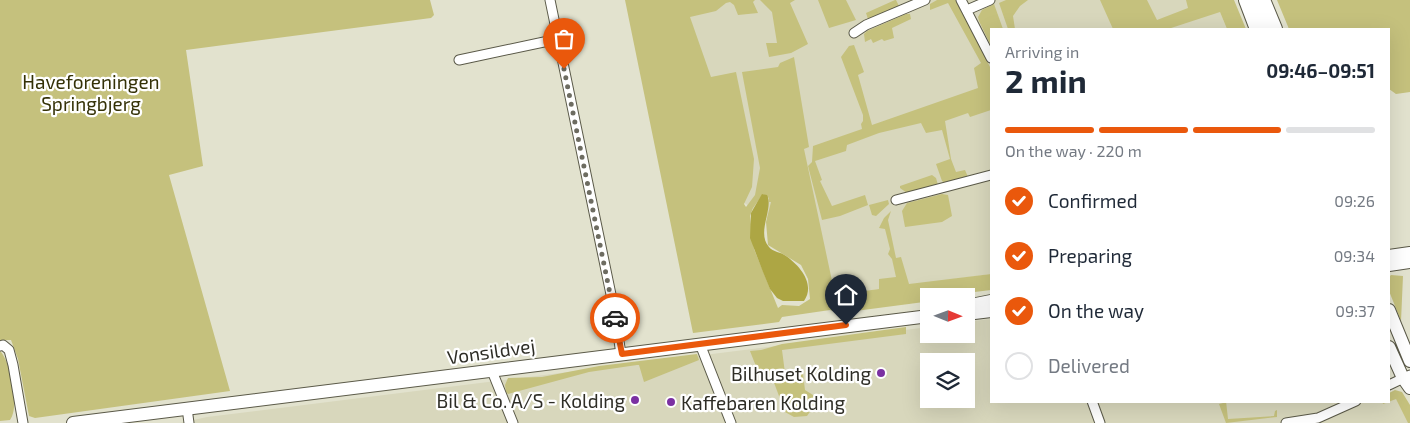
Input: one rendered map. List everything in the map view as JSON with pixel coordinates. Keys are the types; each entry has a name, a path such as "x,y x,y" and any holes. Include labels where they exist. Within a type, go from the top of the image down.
{"highway":[{"path":"1247,0 1258,28"},
{"path":"1262,0 1274,28"}],"main road":[{"path":"1390,248 1410,246"},
{"path":"1390,256 1410,253"},
{"path":"1390,265 1410,262"},
{"path":"975,309 990,301"},
{"path":"975,311 990,310"},
{"path":"1390,313 1410,361"},
{"name":"Vonsildvej","path":"72,423 920,316"},
{"path":"1390,333 1401,342"},
{"path":"1390,349 1408,381"}],"street":[{"path":"550,0 622,354"},
{"path":"854,33 866,25 926,0"},
{"path":"961,0 990,56"},
{"path":"967,10 990,0"},
{"path":"458,60 558,39"},
{"path":"896,200 990,175"},
{"path":"700,344 731,423"},
{"path":"0,346 3,345 9,350 23,423"},
{"path":"492,371 513,423"},
{"path":"1390,385 1408,381"},
{"path":"1093,403 1100,423"},
{"path":"1286,423 1320,420 1352,403"},
{"path":"187,408 189,423"}],"shaded area":[{"path":"685,0 1215,0 1227,28 990,28 990,274 835,295 826,258 743,202"},
{"path":"762,194 767,195 769,200 764,228 765,241 771,249 784,255 801,270 808,288 804,301 783,301 777,298 770,289 763,272 750,238 751,213"},
{"path":"990,319 990,403 1390,403 1390,396 1410,407 1410,423 180,423 207,417 920,328 920,343 975,343 975,321"}],"green space":[{"name":"Haveforeningen Springbjerg","path":"0,0 430,0 434,15 431,18 186,50 203,166 169,175 230,391 35,418 29,416 18,359 11,340 0,340"},
{"path":"625,0 755,0 753,2 758,13 738,15 734,5 730,2 716,11 690,17 711,77 736,72 754,159 752,187 744,204 746,207 755,195 760,168 742,72 778,67 780,63 794,57 809,147 804,149 835,295 879,289 879,279 896,277 892,259 888,254 890,249 885,229 879,228 884,218 891,211 888,220 896,258 901,257 909,284 990,274 990,290 975,292 975,288 920,288 920,303 840,313 830,310 782,317 779,322 693,333","holes":["763,194 771,202 766,222 768,245 801,265 808,279 810,299 799,306 782,305 778,308 754,249 750,216"]},
{"path":"760,0 795,0 790,3 808,44 791,53 769,57 766,43 777,43 772,12"},
{"path":"818,0 846,0 856,20 829,28"},
{"path":"895,0 899,6 868,19 866,13"},
{"path":"937,0 956,0 990,67 990,110 970,117 968,113 945,121 951,159 956,172 965,170 968,177 945,183 942,181 936,164 950,159 942,130 926,133 921,123 879,133 847,145 846,151 815,161 822,180 820,181 832,206 865,195 868,205 840,216 822,220 808,166 812,162 813,146 862,129 863,115 841,57 849,46 854,45 864,72 858,75 872,125 978,88 974,68 981,63 948,3 930,10 930,4"},
{"path":"1006,0 1028,0 1020,6 1013,16 1015,28 1008,28 999,3"},
{"path":"1100,0 1147,0 1157,20 1188,8 1186,0 1234,0 1246,28 1227,28 1220,12 1171,28 1113,28"},
{"path":"1277,0 1410,0 1410,92 1396,94 1390,90 1390,28 1289,28"},
{"path":"994,4 1003,28 990,28 990,44 978,17 982,10"},
{"path":"910,14 911,19 892,28 894,38 884,41 882,39 873,43 871,39 865,42 864,34 867,31"},
{"path":"932,175 936,178 938,185 907,193 900,188 900,186"},
{"path":"942,194 948,195 952,216 942,222 905,227 902,211 907,203"},
{"path":"888,200 889,204 876,216 872,215 869,205"},
{"path":"1390,276 1403,276 1401,321 1390,294"},
{"path":"906,327 906,334 782,350 785,373 803,374 805,390 813,395 814,406 807,416 794,417 785,412 773,380 759,374 750,351 782,344"},
{"path":"0,351 11,374 14,405 10,420 0,421"},
{"path":"697,354 699,360 644,382 639,365 637,365 589,372 508,394 506,392 505,385 508,378 542,377 599,366"},
{"path":"1395,390 1402,392 1410,405 1410,423 1408,423 1396,399 1390,401 1390,392"},
{"path":"1226,403 1228,419 1274,416 1277,410 1277,417 1226,423 1219,404"}],"way so far":[{"path":"564,69 615,318"}],"place":[{"name":"Bilhuset Kolding","path":"881,373"},
{"name":"Bil & Co. A/S - Kolding","path":"635,400"},
{"name":"Kaffebaren Kolding","path":"671,402"}],"route":[{"path":"615,318 622,354 846,325"}]}
